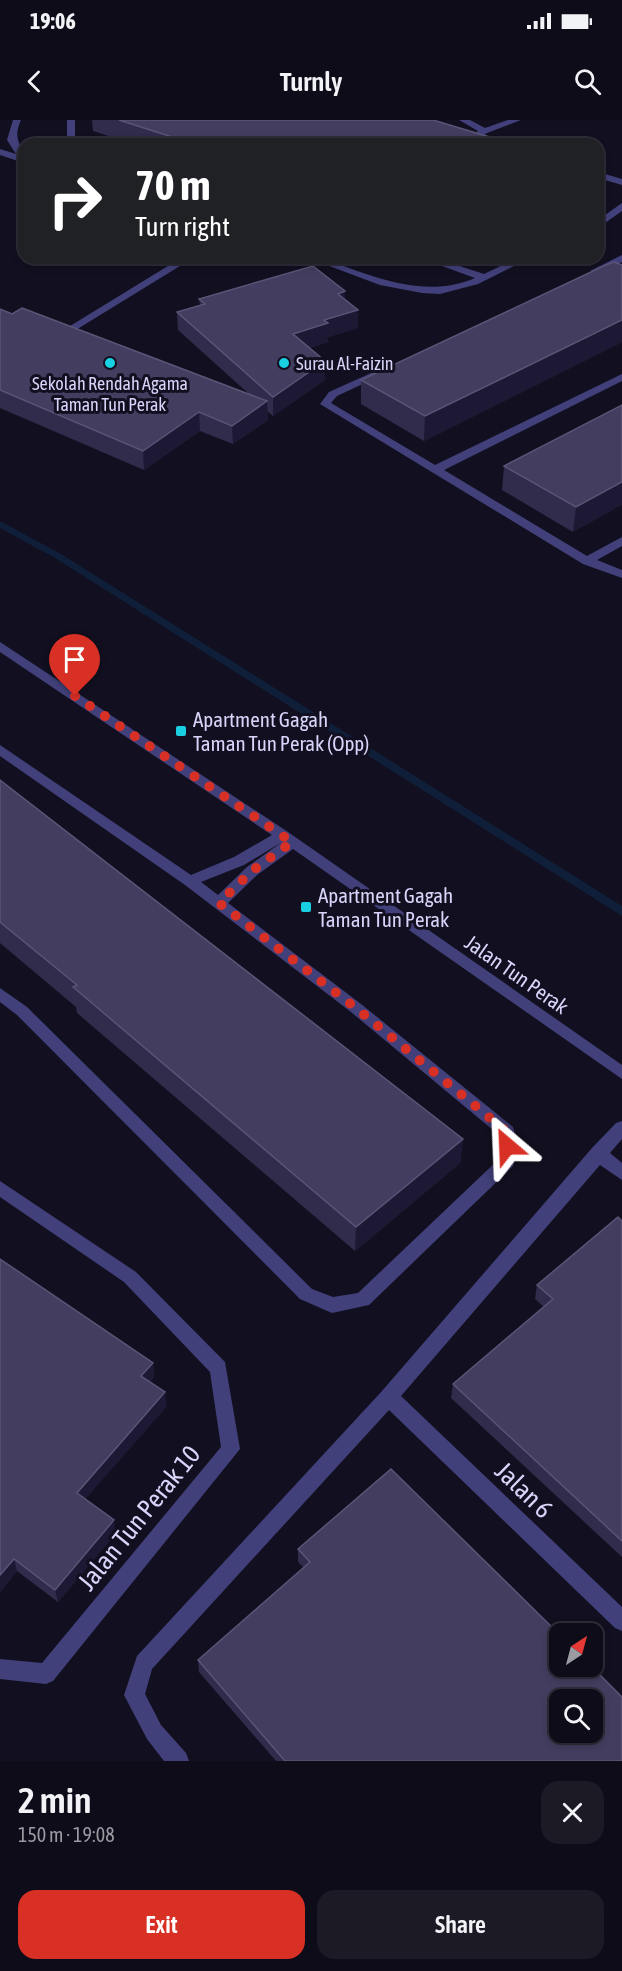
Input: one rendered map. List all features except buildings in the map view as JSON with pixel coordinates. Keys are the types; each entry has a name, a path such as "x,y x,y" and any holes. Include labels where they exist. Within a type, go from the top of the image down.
{"street":[{"path":"0,129 17,120"},
{"path":"17,120 10,133 11,141 18,151"},
{"path":"70,138 71,120"},
{"path":"463,120 485,136"},
{"path":"465,135 475,138 485,136 516,120"},
{"path":"0,152 18,157"},
{"path":"0,161 18,160"},
{"path":"604,177 622,182"},
{"path":"604,220 622,206"},
{"path":"594,274 622,258"},
{"path":"63,334 178,264"},
{"path":"331,264 386,283 430,292 458,288 511,264"},
{"path":"442,264 482,277"},
{"path":"395,364 333,394 325,404 587,561 622,574"},
{"path":"435,470 622,377"},
{"path":"587,561 622,541"},
{"name":"Jalan Tun Perak","path":"0,646 287,839 622,1073"},
{"path":"0,750 190,881 356,1008 507,1132 507,1161 363,1300 332,1305 306,1294 22,1011 0,994"},
{"path":"190,881 287,839"},
{"path":"219,903 287,839"},
{"path":"178,1761 154,1732 134,1695 144,1663 388,1397 622,1128"},
{"path":"598,1153 622,1173"},
{"name":"Jalan Tun Perak 10","path":"0,1188 130,1277 219,1368 231,1449 46,1674 0,1669"},
{"name":"Jalan 6","path":"388,1397 622,1621"}],"waterway":[{"path":"0,524 58,556 622,912"}],"place":[{"name":"Sekolah Rendah Agama Taman Tun Perak","path":"110,363"},
{"name":"Surau Al-Faizin","path":"284,363"},
{"name":"Apartment Gagah Taman Tun Perak (Opp)","path":"181,731"},
{"name":"Apartment Gagah Taman Tun Perak","path":"306,907"}],"route":[{"path":"75,696 292,842 252,871 219,903 356,1008 507,1132 507,1146"}]}
